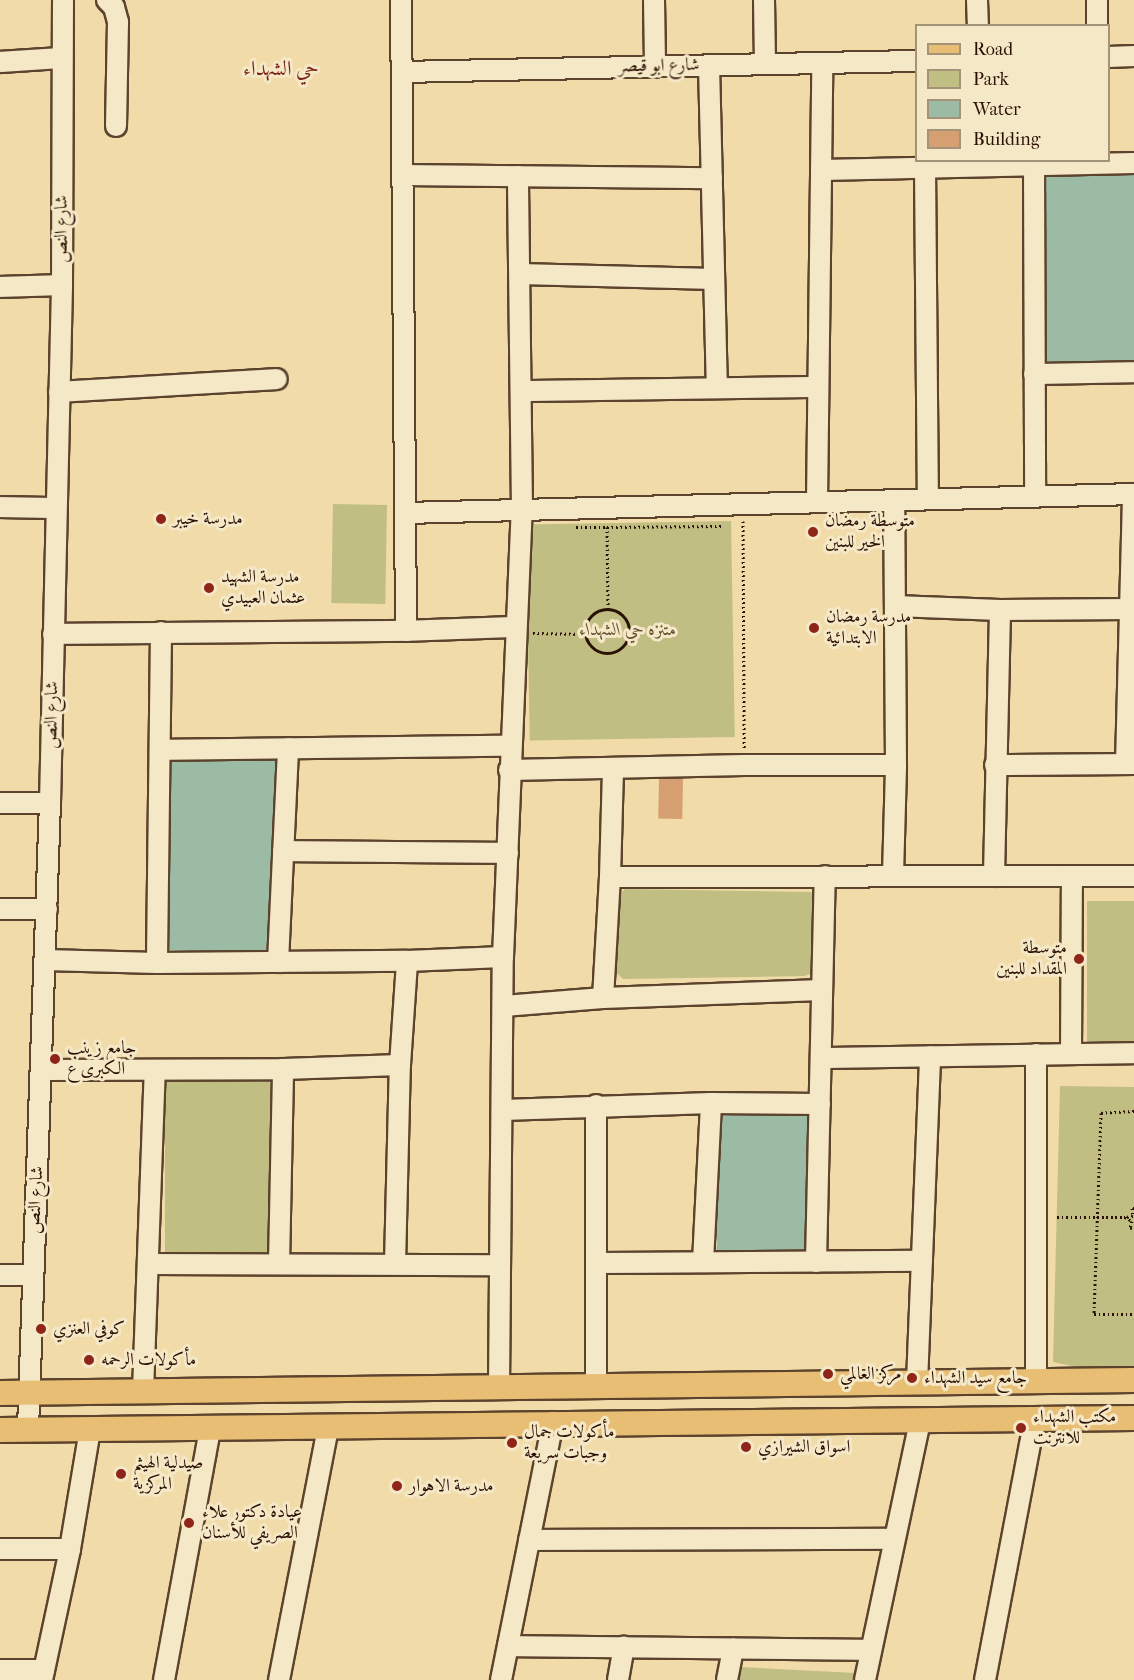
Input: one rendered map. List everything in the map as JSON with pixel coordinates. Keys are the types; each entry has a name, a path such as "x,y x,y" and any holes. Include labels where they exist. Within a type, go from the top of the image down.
{"main road":[{"path":"0,1393 1134,1380"},
{"path":"1035,1382 1035,1419"},
{"path":"0,1430 328,1428 554,1422 1134,1418"}],"street":[{"name":"شارع النص","path":"28,1429 50,802 62,285 63,0"},
{"path":"107,0 114,7 118,22 116,126"},
{"path":"401,0 406,631"},
{"path":"654,0 655,66"},
{"path":"764,0 765,64"},
{"path":"977,0 978,24"},
{"path":"1097,0 1097,24"},
{"path":"1110,57 1134,56"},
{"path":"0,62 62,58"},
{"name":"شارع ابو قيصر","path":"402,72 915,61"},
{"path":"817,502 822,63"},
{"path":"709,65 717,388"},
{"path":"821,170 1134,163"},
{"path":"1034,165 1035,496"},
{"path":"925,167 928,499"},
{"path":"402,175 712,178"},
{"path":"499,1387 498,1265 503,1110 503,957 522,510 518,176"},
{"path":"520,274 714,279"},
{"path":"0,287 62,285"},
{"path":"1034,374 1134,372"},
{"path":"59,392 276,379"},
{"path":"522,391 818,387"},
{"path":"405,513 1134,494 1130,609 1130,764 995,765"},
{"path":"893,875 896,765 894,500"},
{"path":"0,507 56,508"},
{"path":"896,606 1000,610 1130,609"},
{"path":"994,876 1000,610"},
{"path":"54,634 516,630"},
{"path":"158,963 161,632"},
{"path":"160,750 511,746"},
{"path":"278,962 288,748"},
{"path":"510,770 744,765 896,765"},
{"path":"603,998 613,768"},
{"path":"0,802 50,802"},
{"path":"283,851 508,854"},
{"path":"816,1262 825,876"},
{"path":"1071,1054 1072,876"},
{"path":"610,877 1134,876"},
{"path":"0,909 47,909"},
{"path":"45,960 158,963 407,961 503,957"},
{"path":"395,1264 400,1065 407,961"},
{"path":"504,1006 603,998 822,990"},
{"path":"821,1058 1134,1053"},
{"path":"1035,1382 1036,1054"},
{"path":"917,1383 930,1056"},
{"path":"42,1070 283,1069 400,1065"},
{"path":"279,1264 283,1069"},
{"path":"143,1392 155,1070"},
{"path":"703,1262 711,1103"},
{"path":"503,1110 596,1105 820,1104"},
{"path":"596,1105 596,1386"},
{"path":"596,1263 922,1261"},
{"path":"148,1264 498,1265"},
{"path":"0,1275 32,1275"},
{"path":"985,1680 1035,1419"},
{"path":"865,1680 893,1539 920,1421"},
{"path":"501,1680 554,1422"},
{"path":"279,1680 328,1428"},
{"path":"164,1680 210,1429"},
{"path":"0,1670 43,1675 70,1549 90,1430"},
{"path":"529,1540 893,1539"},
{"path":"0,1549 70,1549"},
{"path":"508,1646 871,1650"},
{"path":"618,1680 624,1647"},
{"path":"728,1680 733,1649"}],"path":[{"path":"743,504 744,765"},
{"path":"575,527 720,526"},
{"path":"608,527 608,609"},
{"path":"608,609 618,612 628,622 629,636 622,647 616,651 603,652 591,646 585,634 588,620 592,615 608,609"},
{"path":"516,630 585,634"},
{"path":"1134,1111 1101,1113 1094,1314 1134,1314"},
{"path":"1057,1217 1125,1217 1133,1216 1132,1208 1134,1208"},
{"path":"1125,1217 1132,1221 1130,1228 1134,1227"}],"green space":[{"path":"333,504 387,505 385,604 331,603"},
{"name":"متنزه حي الشهداء","path":"731,521 735,737 530,741 526,525"},
{"path":"625,889 811,892 816,900 811,974 804,976 623,979 616,972 620,894"},
{"path":"1087,901 1134,901 1134,1042 1087,1042"},
{"path":"165,1080 271,1080 271,1252 165,1252"},
{"path":"1060,1086 1134,1087 1134,1379 1053,1362"},
{"path":"740,1667 856,1673 855,1680 738,1680"}],"water":[{"path":"1044,175 1134,175 1134,362 1044,362"},
{"path":"168,754 277,758 270,954 161,950"},
{"path":"719,1114 808,1116 806,1255 717,1253"}],"building":[{"path":"659,778 683,778 682,819 658,819"}],"place":[{"name":"مدرسة خيبر","path":"161,519"},
{"name":"متوسطة رمضان الخير للبنين","path":"813,532"},
{"name":"مدرسة الشهيد عثمان العبيدي","path":"209,588"},
{"name":"مدرسة رمضان الابتدائية","path":"814,628"},
{"name":"متوسطة المقداد للبنين","path":"1079,959"},
{"name":"جامع زينب الكبرى ع","path":"55,1059"},
{"name":"كوفي العنزي","path":"41,1329"},
{"name":"مأكولات الرحمه","path":"89,1360"},
{"name":"مركز العالمي","path":"828,1374"},
{"name":"جامع سيد الشهداء","path":"912,1378"},
{"name":"مكتب الشهداء للانترنت","path":"1021,1428"},
{"name":"مأكولات جمال وجبات سريعة","path":"512,1443"},
{"name":"اسواق الشيرازي","path":"746,1447"},
{"name":"صيدلية الهيثم المركزية","path":"121,1474"},
{"name":"مدرسة الاهوار","path":"397,1486"},
{"name":"عيادة دكتور علاء الصريفي للأسنان","path":"189,1523"}],"district":[{"name":"حي الشهداء","path":"281,68"}]}
